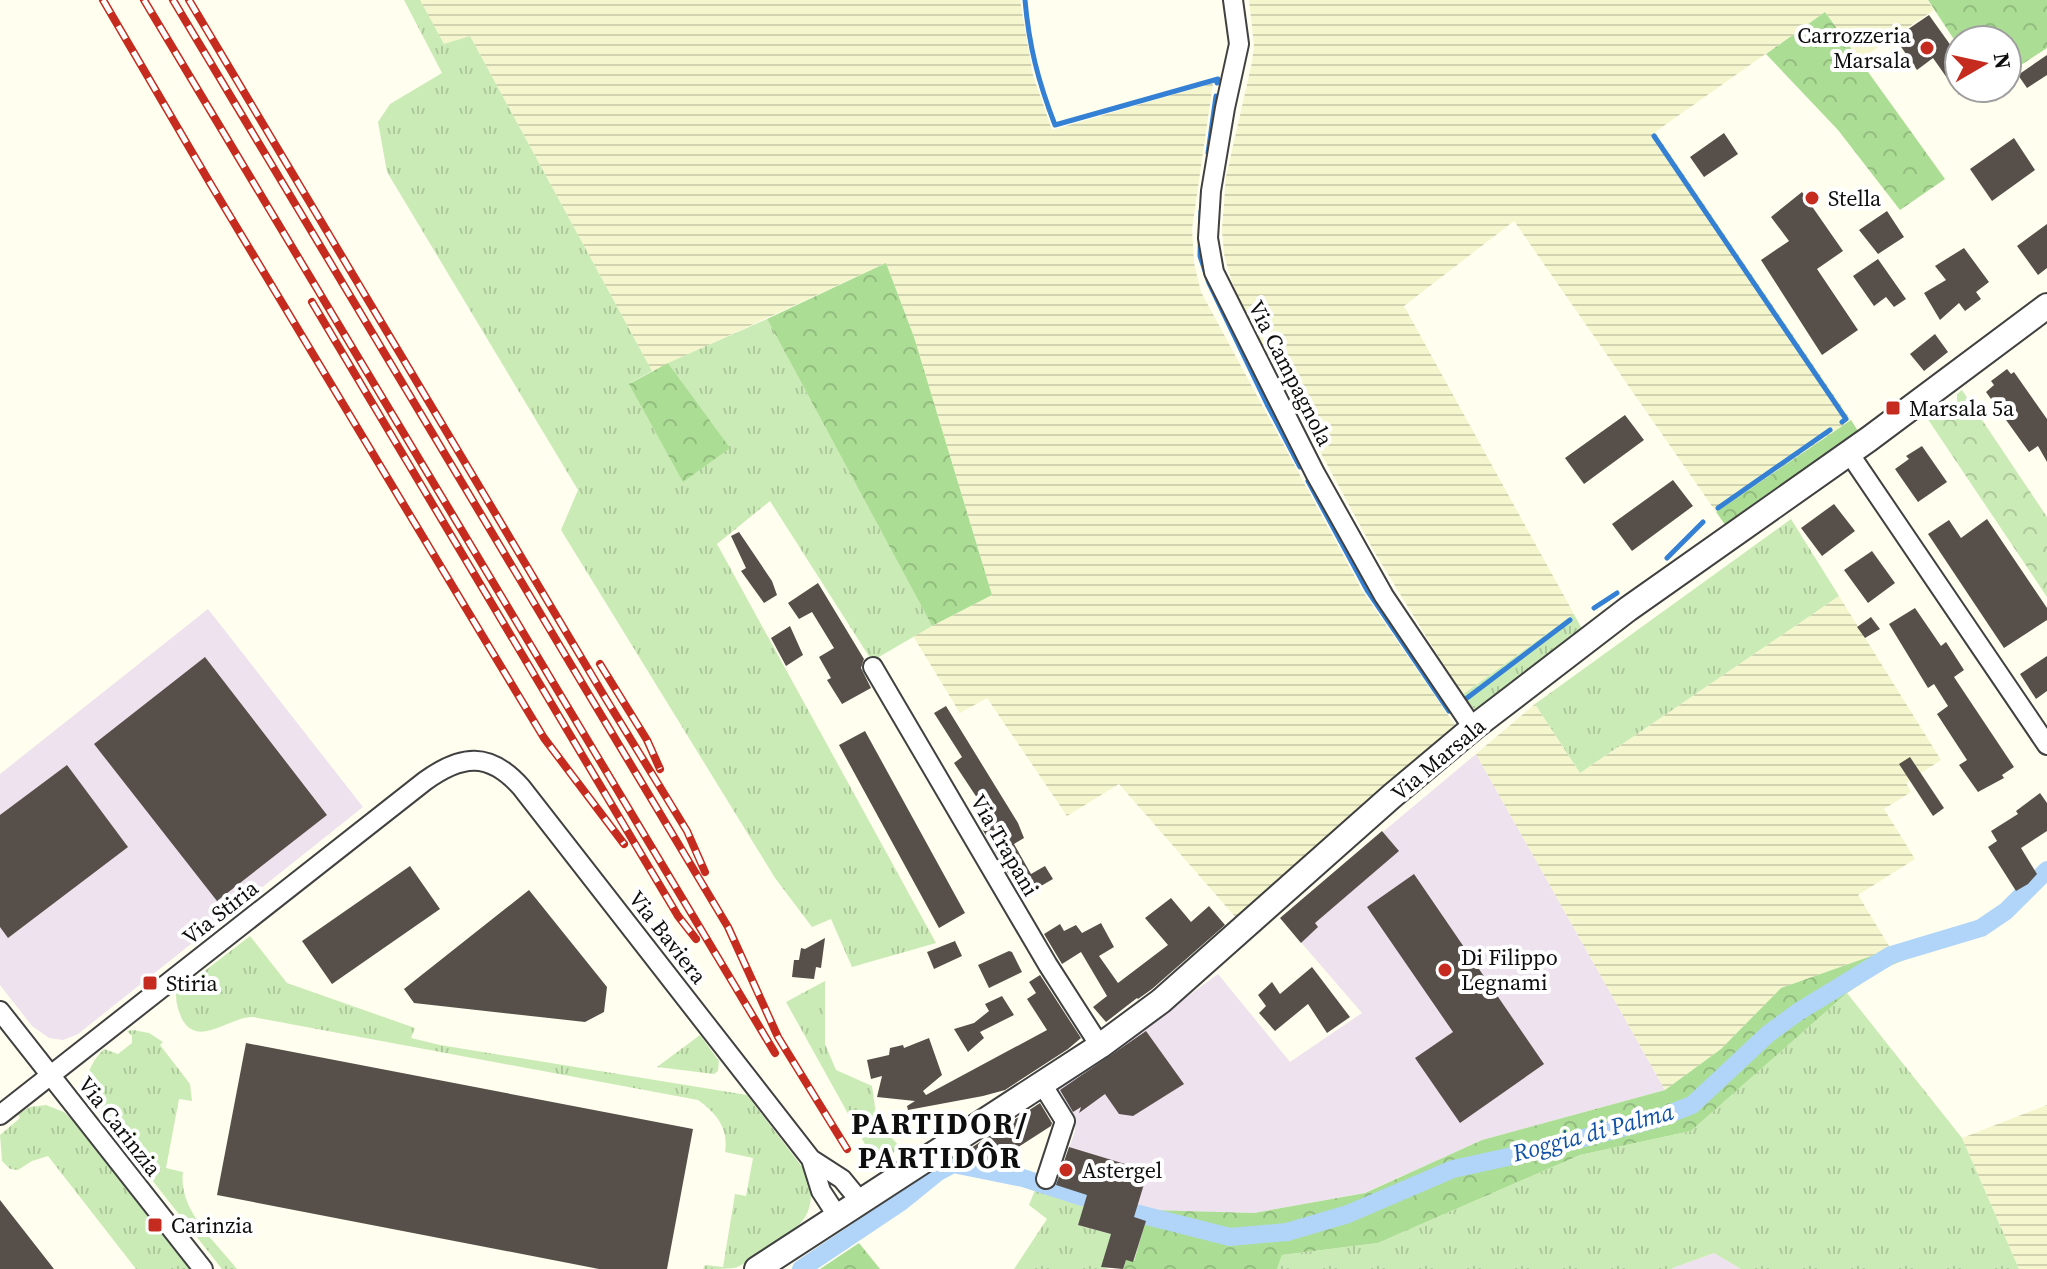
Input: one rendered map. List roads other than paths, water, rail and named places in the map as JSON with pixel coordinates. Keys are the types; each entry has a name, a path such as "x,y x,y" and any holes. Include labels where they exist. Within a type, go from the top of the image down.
{"street":[{"name":"Via Campagnola","path":"1233,0 1239,44 1211,191 1208,238 1214,272 1315,473 1384,596 1473,728"},
{"name":"Via Marsala","path":"757,1269 1100,1046 1161,1001 1473,728 1628,609 1849,453 2047,306"},
{"path":"1849,453 2047,745"},
{"name":"Via Trapani","path":"873,667 1048,965 1100,1046"},
{"name":"Via Stiria","path":"0,1115 425,781 446,768 476,760"},
{"name":"Via Baviera","path":"476,760 497,766 521,787 811,1159 842,1179 860,1201"},
{"name":"Via Carinzia","path":"0,1011 203,1269"},
{"path":"1042,1084 1065,1121 1046,1179"},
{"name":"Via Baviera","path":"811,1159 821,1191 838,1217"}],"waterway":[{"path":"1025,0 1035,63 1055,125 1218,79 1217,83"},
{"path":"1208,153 1216,96"},
{"path":"1654,136 1846,419 1842,422"},
{"path":"1201,211 1200,256 1209,283 1300,467"},
{"path":"1718,508 1830,430"},
{"path":"1308,481 1367,590 1449,711 1451,709"},
{"path":"1667,558 1703,522"},
{"path":"1594,608 1617,593"},
{"path":"1467,698 1570,620"},
{"name":"Roggia di Palma","path":"1127,1211 1230,1237 1287,1232 1348,1214 1453,1169 1656,1119 1692,1105 1768,1034 1798,1012 1891,955 1981,928 2006,911 2047,870"},
{"path":"801,1269 953,1164 1023,1178 1082,1197"}],"railway":[{"path":"103,0 544,738 624,844"},
{"path":"144,0 775,1053"},
{"path":"173,0 728,927 778,1037 847,1149"},
{"path":"189,0 687,831 705,872"},
{"path":"312,302 678,916 696,939"},
{"path":"600,664 647,740 660,769"}],"place":[{"name":"Carrozzeria Marsala","path":"1927,48"},
{"name":"Stella","path":"1812,198"},
{"name":"Marsala 5a","path":"1893,408"},
{"name":"Di Filippo Legnami","path":"1445,970"},
{"name":"Stiria","path":"150,983"},
{"name":"Astergel","path":"1066,1170"},
{"name":"Carinzia","path":"155,1225"}],"district":[{"name":"PARTIDOR/ PARTIDÔR","path":"940,1140"}]}
